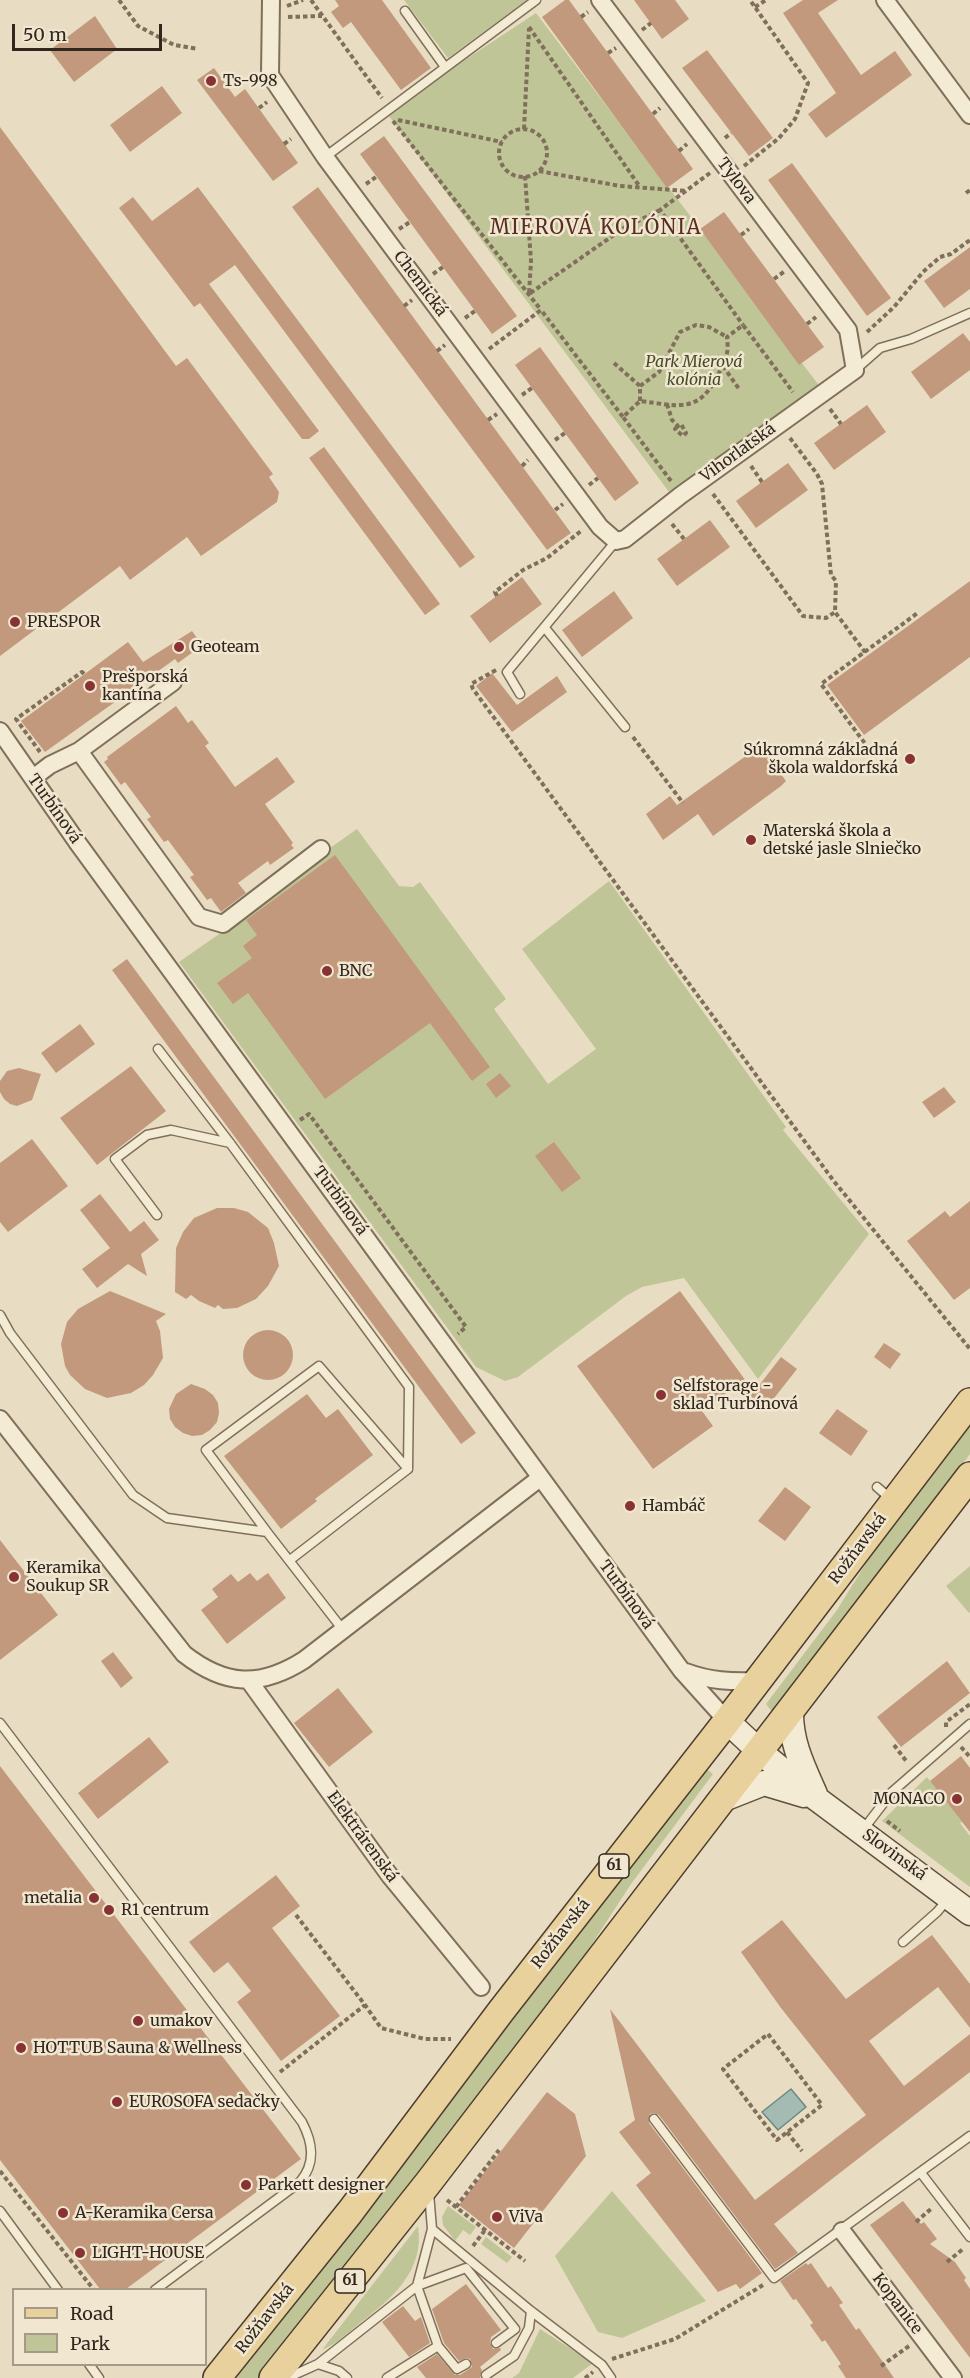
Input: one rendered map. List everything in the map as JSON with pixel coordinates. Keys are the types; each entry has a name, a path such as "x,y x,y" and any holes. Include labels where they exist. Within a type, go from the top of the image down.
{"main road":[{"name":"Rožňavská","path":"217,2378 350,2212 501,2011 727,1721 886,1495 970,1402"},
{"name":"61","path":"273,2378 437,2192 722,1800 970,1476"}],"street":[{"name":"Chemická","path":"271,0 270,75 325,156 600,527 620,540"},
{"name":"Tylova","path":"600,0 848,330 855,370"},
{"path":"885,0 970,115"},
{"name":"Vihorlatská","path":"620,540 855,370"},
{"path":"33,778 50,765 79,751 173,682"},
{"name":"Turbínová","path":"0,730 76,842 540,1478 682,1671 727,1721"},
{"path":"79,751 199,917 223,924 321,849"},
{"path":"0,1419 184,1654 214,1673 230,1679 250,1682 291,1669 540,1478"},
{"path":"682,1671 704,1679 725,1682 757,1681"},
{"name":"Elektrárenská","path":"250,1682 390,1876 481,1987"},
{"path":"791,1710 790,1724 794,1743 817,1799"},
{"name":"Slovinská","path":"727,1721 817,1799 970,1913"},
{"name":"Slovinská","path":"722,1800 764,1783 817,1799"},
{"name":"Kopanice","path":"842,2231 952,2378"}],"lane":[{"path":"325,156 536,0"},
{"path":"405,12 445,68"},
{"path":"855,370 880,348 911,339 970,313"},
{"path":"520,694 507,672 620,540"},
{"path":"545,628 625,727"},
{"path":"158,1049 409,1387 408,1469"},
{"path":"157,1215 115,1159 147,1135 171,1130 230,1143"},
{"path":"0,1315 10,1333 133,1495 167,1518 267,1532"},
{"path":"343,1630 206,1450 319,1366 408,1469"},
{"path":"290,1560 408,1469"},
{"path":"0,1723 270,2079 309,2134 312,2149 311,2164 307,2174 300,2182 156,2288"},
{"path":"861,1831 892,1792 970,1724"},
{"path":"903,1942 937,1912 950,1896"},
{"path":"654,2119 774,2278 842,2231 970,2136"},
{"path":"921,2173 970,2237"},
{"path":"437,2192 432,2229 417,2286 438,2346 457,2369 466,2364"},
{"path":"0,2211 57,2288"},
{"path":"432,2229 602,2366 611,2378"},
{"path":"287,2378 318,2364 417,2286 466,2268 515,2329 496,2343"},
{"path":"486,2375 514,2356 529,2328 531,2311"},
{"path":"387,2378 438,2346"},
{"path":"318,2364 339,2371 347,2378"}],"path":[{"path":"119,0 138,26 174,45 198,49"},
{"path":"311,0 390,108"},
{"path":"739,171 778,138 795,119 808,83 750,0"},
{"path":"755,8 766,0"},
{"path":"524,129 530,27 529,6"},
{"path":"272,18 323,16"},
{"path":"530,27 640,187"},
{"path":"502,142 392,119 529,294 681,495"},
{"path":"539,171 544,164 547,148 540,135 524,129 511,132 502,142 499,154 501,163 514,175 525,176 539,171 640,187 687,191"},
{"path":"529,294 624,228 660,210 723,164"},
{"path":"525,176 531,261 529,294"},
{"path":"660,210 803,406"},
{"path":"861,336 894,307 923,272 940,257 951,254 970,240"},
{"path":"483,354 541,310"},
{"path":"640,386 659,372 680,332 696,325 709,327 727,337"},
{"path":"727,337 743,325"},
{"path":"640,401 667,404 695,403 710,391 728,352 727,337"},
{"path":"614,363 640,386 640,401 623,417"},
{"path":"722,365 739,389"},
{"path":"667,404 672,420 678,426"},
{"path":"826,404 841,424"},
{"path":"786,432 822,484 831,575 836,581 835,612 865,652"},
{"path":"747,460 762,482"},
{"path":"709,489 803,616 826,618 835,612"},
{"path":"668,518 684,539"},
{"path":"497,596 495,592 523,570 547,558 589,525"},
{"path":"869,749 821,684 919,612"},
{"path":"507,672 494,670 471,684 833,1180 970,1348"},
{"path":"50,765 16,719 82,672 84,674"},
{"path":"625,727 683,803"},
{"path":"288,1130 309,1114 466,1327 452,1338"},
{"path":"894,1745 915,1772"},
{"path":"296,1915 381,2028 425,2039 451,2039"},
{"path":"270,2079 365,2005"},
{"path":"768,2034 822,2105 787,2132 777,2140 723,2069 768,2034"},
{"path":"787,2132 802,2151"},
{"path":"456,2207 499,2150"},
{"path":"0,2171 93,2288"},
{"path":"437,2192 525,2261"},
{"path":"916,2222 942,2200"},
{"path":"465,2255 485,2230"},
{"path":"947,2262 970,2242"},
{"path":"607,2361 675,2339 774,2278"},
{"path":"881,2366 912,2343"}],"green space":[{"path":"404,0 527,0 448,58"},
{"name":"Park Mierová kolónia","path":"536,13 824,392 675,500 386,112"},
{"path":"357,829 399,886 413,887 420,882 506,999 494,1009 548,1084 596,1049 522,949 609,881 786,1127 783,1130 869,1234 758,1379 684,1278 642,1287 626,1296 518,1377 505,1381 476,1367 179,962 295,881 292,875"},
{"path":"970,1421 970,1454 773,1713 766,1704 837,1610 886,1531"},
{"path":"970,1566 970,1612 969,1613 946,1586"},
{"path":"704,1767 713,1774 631,1884 579,1964 327,2294 259,2378 231,2378"},
{"path":"927,1777 970,1836 970,1887 882,1821"},
{"path":"612,2191 706,2301 622,2338 598,2332 555,2256"},
{"path":"448,2206 476,2227 470,2235 463,2230 455,2241 443,2225 442,2217"},
{"path":"418,2226 419,2242 416,2257 404,2282 372,2314 342,2338 322,2350"},
{"path":"486,2237 512,2257 507,2263 481,2244"},
{"path":"540,2329 593,2363 573,2378 512,2378 519,2373"}],"water":[{"path":"791,2089 806,2107 778,2130 762,2112"}],"building":[{"path":"335,0 382,0 431,68 401,90 351,22 343,28 331,12 339,6"},
{"path":"565,0 569,0 693,169 667,188 542,17"},
{"path":"634,0 675,0 689,19 662,39"},
{"path":"803,0 838,0 818,13 861,75 895,51 912,75 826,138 808,114 836,93 783,13"},
{"path":"95,16 117,49 74,82 50,50"},
{"path":"707,50 773,138 749,156 682,68"},
{"path":"214,68 235,97 245,89 298,163 273,181 197,80"},
{"path":"162,86 182,113 130,152 110,125"},
{"path":"0,127 176,366 187,358 273,474 269,477 279,492 277,502 201,556 187,537 130,580 120,566 0,656"},
{"path":"384,136 517,316 492,334 360,154"},
{"path":"792,163 891,298 867,316 768,180"},
{"path":"198,187 475,557 460,568 235,265 209,284 319,431 309,439 302,439 200,303 194,307 119,208 133,197 152,221"},
{"path":"318,187 571,533 547,550 292,207"},
{"path":"724,212 824,347 799,365 700,229"},
{"path":"970,247 970,289 944,308 924,281"},
{"path":"963,333 970,342 970,370 931,399 911,372"},
{"path":"540,347 639,483 615,501 515,365"},
{"path":"867,405 886,432 834,470 814,443"},
{"path":"324,447 440,604 425,615 309,458"},
{"path":"788,463 808,490 756,528 736,501"},
{"path":"710,520 730,547 677,586 657,559"},
{"path":"522,577 542,604 490,643 470,616"},
{"path":"970,581 970,657 864,735 827,685"},
{"path":"614,591 633,618 582,657 562,630"},
{"path":"192,631 199,641 190,648 193,652 178,663 175,659 45,752 21,721 128,642 143,662"},
{"path":"492,673 517,705 557,676 567,692 512,732 476,686"},
{"path":"176,706 188,723 192,720 209,743 205,746 235,787 277,757 295,782 265,804 293,843 291,845 294,848 270,865 268,861 238,883 246,893 221,912 211,898 207,900 190,877 194,875 168,840 164,842 147,819 151,817 125,782 121,785 104,762 108,759 107,757"},
{"path":"760,746 786,781 781,786 713,836 698,814 663,840 646,814 670,796 677,805"},
{"name":"BNC","path":"335,855 490,1067 472,1081 430,1023 325,1099 248,993 233,1004 217,983 252,958 243,946 257,935 246,920"},
{"path":"127,959 476,1433 461,1444 112,970"},
{"path":"80,1024 95,1044 56,1073 41,1053"},
{"path":"131,1066 166,1111 97,1165 60,1118"},
{"path":"19,1068 41,1074 32,1100 17,1106 4,1099 0,1092 0,1081 7,1071"},
{"path":"500,1073 511,1086 496,1098 486,1084"},
{"path":"944,1087 956,1102 934,1118 922,1102"},
{"path":"32,1139 68,1186 8,1232 0,1222 0,1163"},
{"path":"554,1142 581,1178 562,1192 535,1156"},
{"path":"100,1194 130,1232 144,1221 159,1240 141,1254 147,1276 128,1264 97,1288 82,1269 110,1248 80,1210"},
{"path":"970,1201 970,1288 954,1300 907,1241 945,1211 950,1217"},
{"path":"217,1208 234,1208 248,1212 268,1228 279,1266 268,1286 256,1299 237,1308 223,1309 218,1305 215,1308 191,1295 186,1299 175,1292 176,1248 183,1232 194,1218"},
{"path":"110,1291 166,1314 156,1321 160,1331 163,1358 153,1375 144,1385 131,1393 107,1398 85,1389 70,1375 65,1366 61,1344 67,1322 78,1309"},
{"name":"Selfstorage - sklad Turbínová","path":"680,1291 754,1392 781,1357 797,1369 764,1411 734,1388 702,1411 713,1426 653,1469 577,1366"},
{"path":"268,1330 286,1337 293,1355 286,1373 268,1380 250,1373 243,1355 250,1337"},
{"path":"884,1343 901,1354 890,1369 874,1357"},
{"path":"191,1384 205,1389 218,1403 217,1422 202,1435 192,1436 183,1433 170,1419 169,1409 176,1394"},
{"path":"307,1394 326,1418 338,1409 373,1455 315,1499 317,1501 281,1529 224,1456"},
{"path":"837,1409 868,1431 851,1456 819,1433"},
{"path":"785,1487 811,1507 785,1541 758,1521"},
{"name":"Keramika Soukup SR","path":"0,1540 58,1615 0,1660"},
{"path":"250,1573 257,1581 268,1573 286,1598 227,1644 201,1610 218,1597 212,1589 231,1574 238,1582"},
{"path":"113,1652 133,1678 121,1688 101,1661"},
{"path":"947,1661 970,1693 901,1747 877,1717"},
{"path":"338,1688 373,1732 329,1767 294,1723"},
{"path":"149,1737 169,1762 98,1819 78,1793"},
{"name":"MONACO","path":"961,1756 970,1768 970,1832 930,1781"},
{"name":"R1 centrum","path":"0,1766 301,2159 127,2288 99,2288 0,2160"},
{"path":"276,1875 300,1906 272,1928 340,2016 281,2061 237,2002 251,1991 228,1962 214,1973 189,1942"},
{"path":"782,1920 846,1999 932,1935 970,1984 970,2028 938,1987 869,2041 904,2086 970,2034 970,2072 774,2224 798,2253 775,2269 659,2115 650,2114 649,2123 762,2273 740,2289 736,2284 718,2292 636,2185 651,2173 619,2132 635,2120 610,2009 755,2200 866,2115 781,2008 741,1952"},
{"path":"547,2092 575,2114 586,2156 514,2248 459,2205"},
{"path":"903,2201 921,2224 924,2222 937,2239 930,2244 955,2262 966,2278 964,2280 970,2289 970,2358 870,2225"},
{"path":"806,2263 808,2265 811,2263 828,2288 831,2286 843,2303 839,2305 856,2330 859,2328 894,2378 846,2378 838,2366 841,2364 825,2340 822,2342 810,2325 813,2323 780,2281"},
{"path":"466,2284 501,2330 491,2337 490,2343 493,2349 500,2348 501,2350 480,2367 482,2370 480,2378 426,2378 417,2367 437,2354 455,2375 460,2375 472,2367 470,2359 459,2361 444,2343 432,2309"},
{"path":"403,2306 415,2321 421,2317 430,2343 409,2357 382,2322"}],"place":[{"name":"Ts-998","path":"211,81"},
{"name":"PRESPOR","path":"15,622"},
{"name":"Geoteam","path":"179,647"},
{"name":"Prešporská kantína","path":"90,686"},
{"name":"Súkromná základná škola waldorfská","path":"910,759"},
{"name":"Materská škola a detské jasle Slniečko","path":"751,840"},
{"name":"BNC","path":"327,971"},
{"name":"Selfstorage - sklad Turbínová","path":"661,1395"},
{"name":"Hambáč","path":"630,1506"},
{"name":"Keramika Soukup SR","path":"14,1577"},
{"name":"MONACO","path":"957,1799"},
{"name":"metalia","path":"94,1898"},
{"name":"R1 centrum","path":"109,1910"},
{"name":"umakov","path":"138,2021"},
{"name":"HOTTUB Sauna & Wellness","path":"21,2048"},
{"name":"EUROSOFA sedačky","path":"117,2102"},
{"name":"Parkett designer","path":"246,2185"},
{"name":"A-Keramika Cersa","path":"63,2213"},
{"name":"ViVa","path":"497,2217"},
{"name":"LIGHT-HOUSE","path":"80,2253"}],"district":[{"name":"MIEROVÁ KOLÓNIA","path":"596,228"}]}
